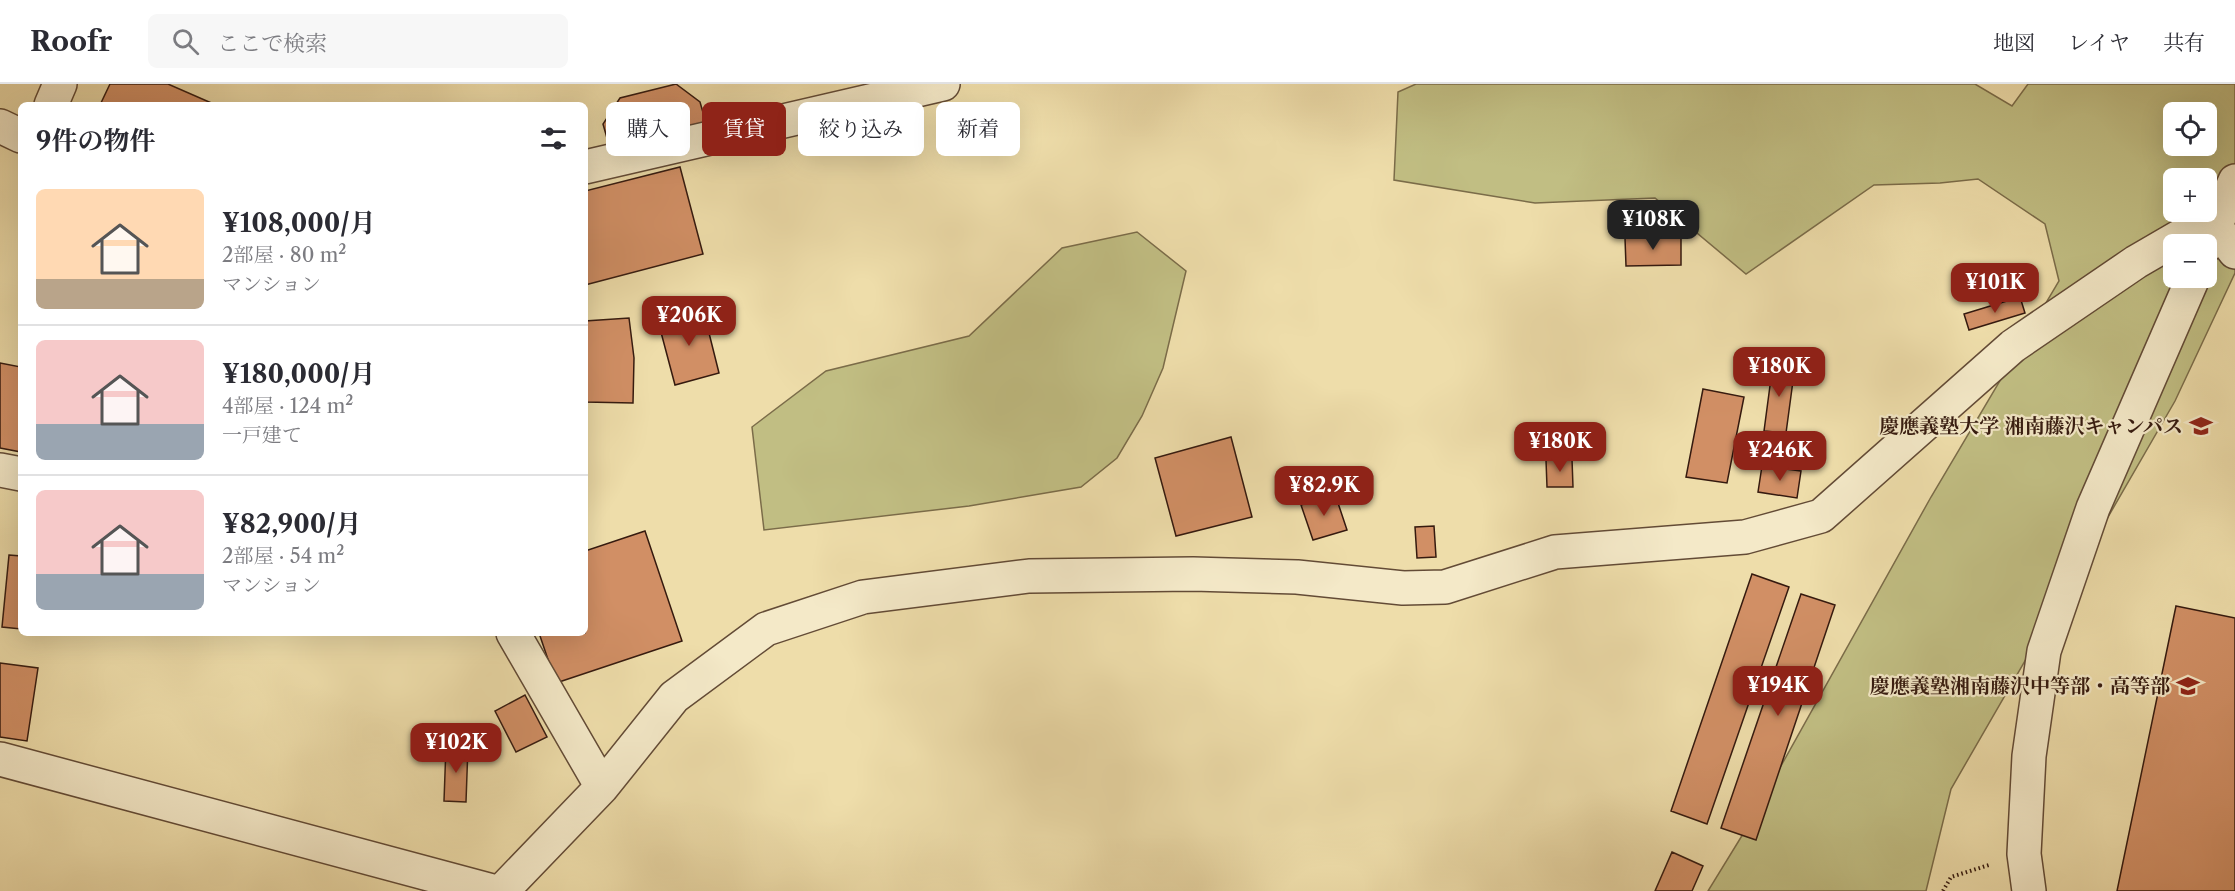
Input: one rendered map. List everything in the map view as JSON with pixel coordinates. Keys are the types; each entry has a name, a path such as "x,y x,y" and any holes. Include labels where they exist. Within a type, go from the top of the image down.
{"street":[{"path":"52,102 60,84"},
{"path":"588,166 943,84"},
{"path":"0,126 18,135"},
{"path":"2212,234 2235,181"},
{"path":"2217,240 2235,252"},
{"path":"502,891 602,787 674,697 766,629 863,597 1029,576 1193,574 1297,576 1403,588 1445,587 1555,552 1745,537 1821,516 2013,346 2136,262 2163,246"},
{"path":"2029,891 2024,854 2029,756 2044,651 2093,508 2189,288"},
{"path":"0,470 18,473"},
{"path":"515,636 602,787"},
{"path":"0,759 492,891"}],"path":[{"path":"1943,891 1951,877 2024,854"}],"shaded area":[{"path":"1416,84 1975,84 2012,106 2028,84 2235,84 2235,273 2175,401 1951,789 1926,891 1708,891 1743,834 1931,497 2059,281 2045,224 1978,179 1940,183 1874,185 1746,274 1655,198 1535,203 1394,180 1398,92"},
{"path":"1137,232 1186,271 1163,368 1142,416 1117,458 1081,487 969,506 764,530 752,427 826,371 969,336 1062,248"}],"building":[{"path":"110,84 168,84 209,102 101,102"},
{"path":"676,84 700,102 702,124 690,127 690,102 617,102 620,98"},
{"path":"606,119 606,134 603,124"},
{"path":"680,167 703,254 588,284 588,190"},
{"path":"1681,237 1681,265 1626,266 1625,238"},
{"path":"2020,297 2025,313 1969,330 1964,314"},
{"path":"703,309 719,373 675,385 658,321"},
{"path":"629,318 634,358 633,403 588,402 588,321"},
{"path":"0,363 18,366 18,451 0,448"},
{"path":"1773,363 1795,366 1786,433 1764,431"},
{"path":"1703,389 1744,397 1727,483 1686,477"},
{"path":"1231,437 1252,517 1176,536 1155,458"},
{"path":"1572,459 1573,487 1547,487 1546,460"},
{"path":"1762,466 1801,471 1797,498 1758,492"},
{"path":"1335,494 1347,530 1313,540 1301,505"},
{"path":"1434,526 1436,557 1417,558 1415,527"},
{"path":"645,531 682,641 556,683 540,636 588,636 588,550"},
{"path":"9,555 18,556 18,629 2,627"},
{"path":"1752,574 1789,587 1707,824 1671,811"},
{"path":"1801,594 1835,605 1756,840 1721,828"},
{"name":"慶應義塾湘南藤沢中等部・高等部","path":"2176,606 2235,618 2235,891 2117,891"},
{"path":"0,663 38,668 27,741 0,737"},
{"path":"525,695 547,737 516,752 495,711"},
{"path":"446,746 468,746 466,802 444,801"},
{"path":"1672,852 1703,866 1692,891 1655,891"}],"place":[{"name":"慶應義塾大学 湘南藤沢キャンパス","path":"2201,426"},
{"name":"慶應義塾湘南藤沢中等部・高等部","path":"2188,686"}]}
